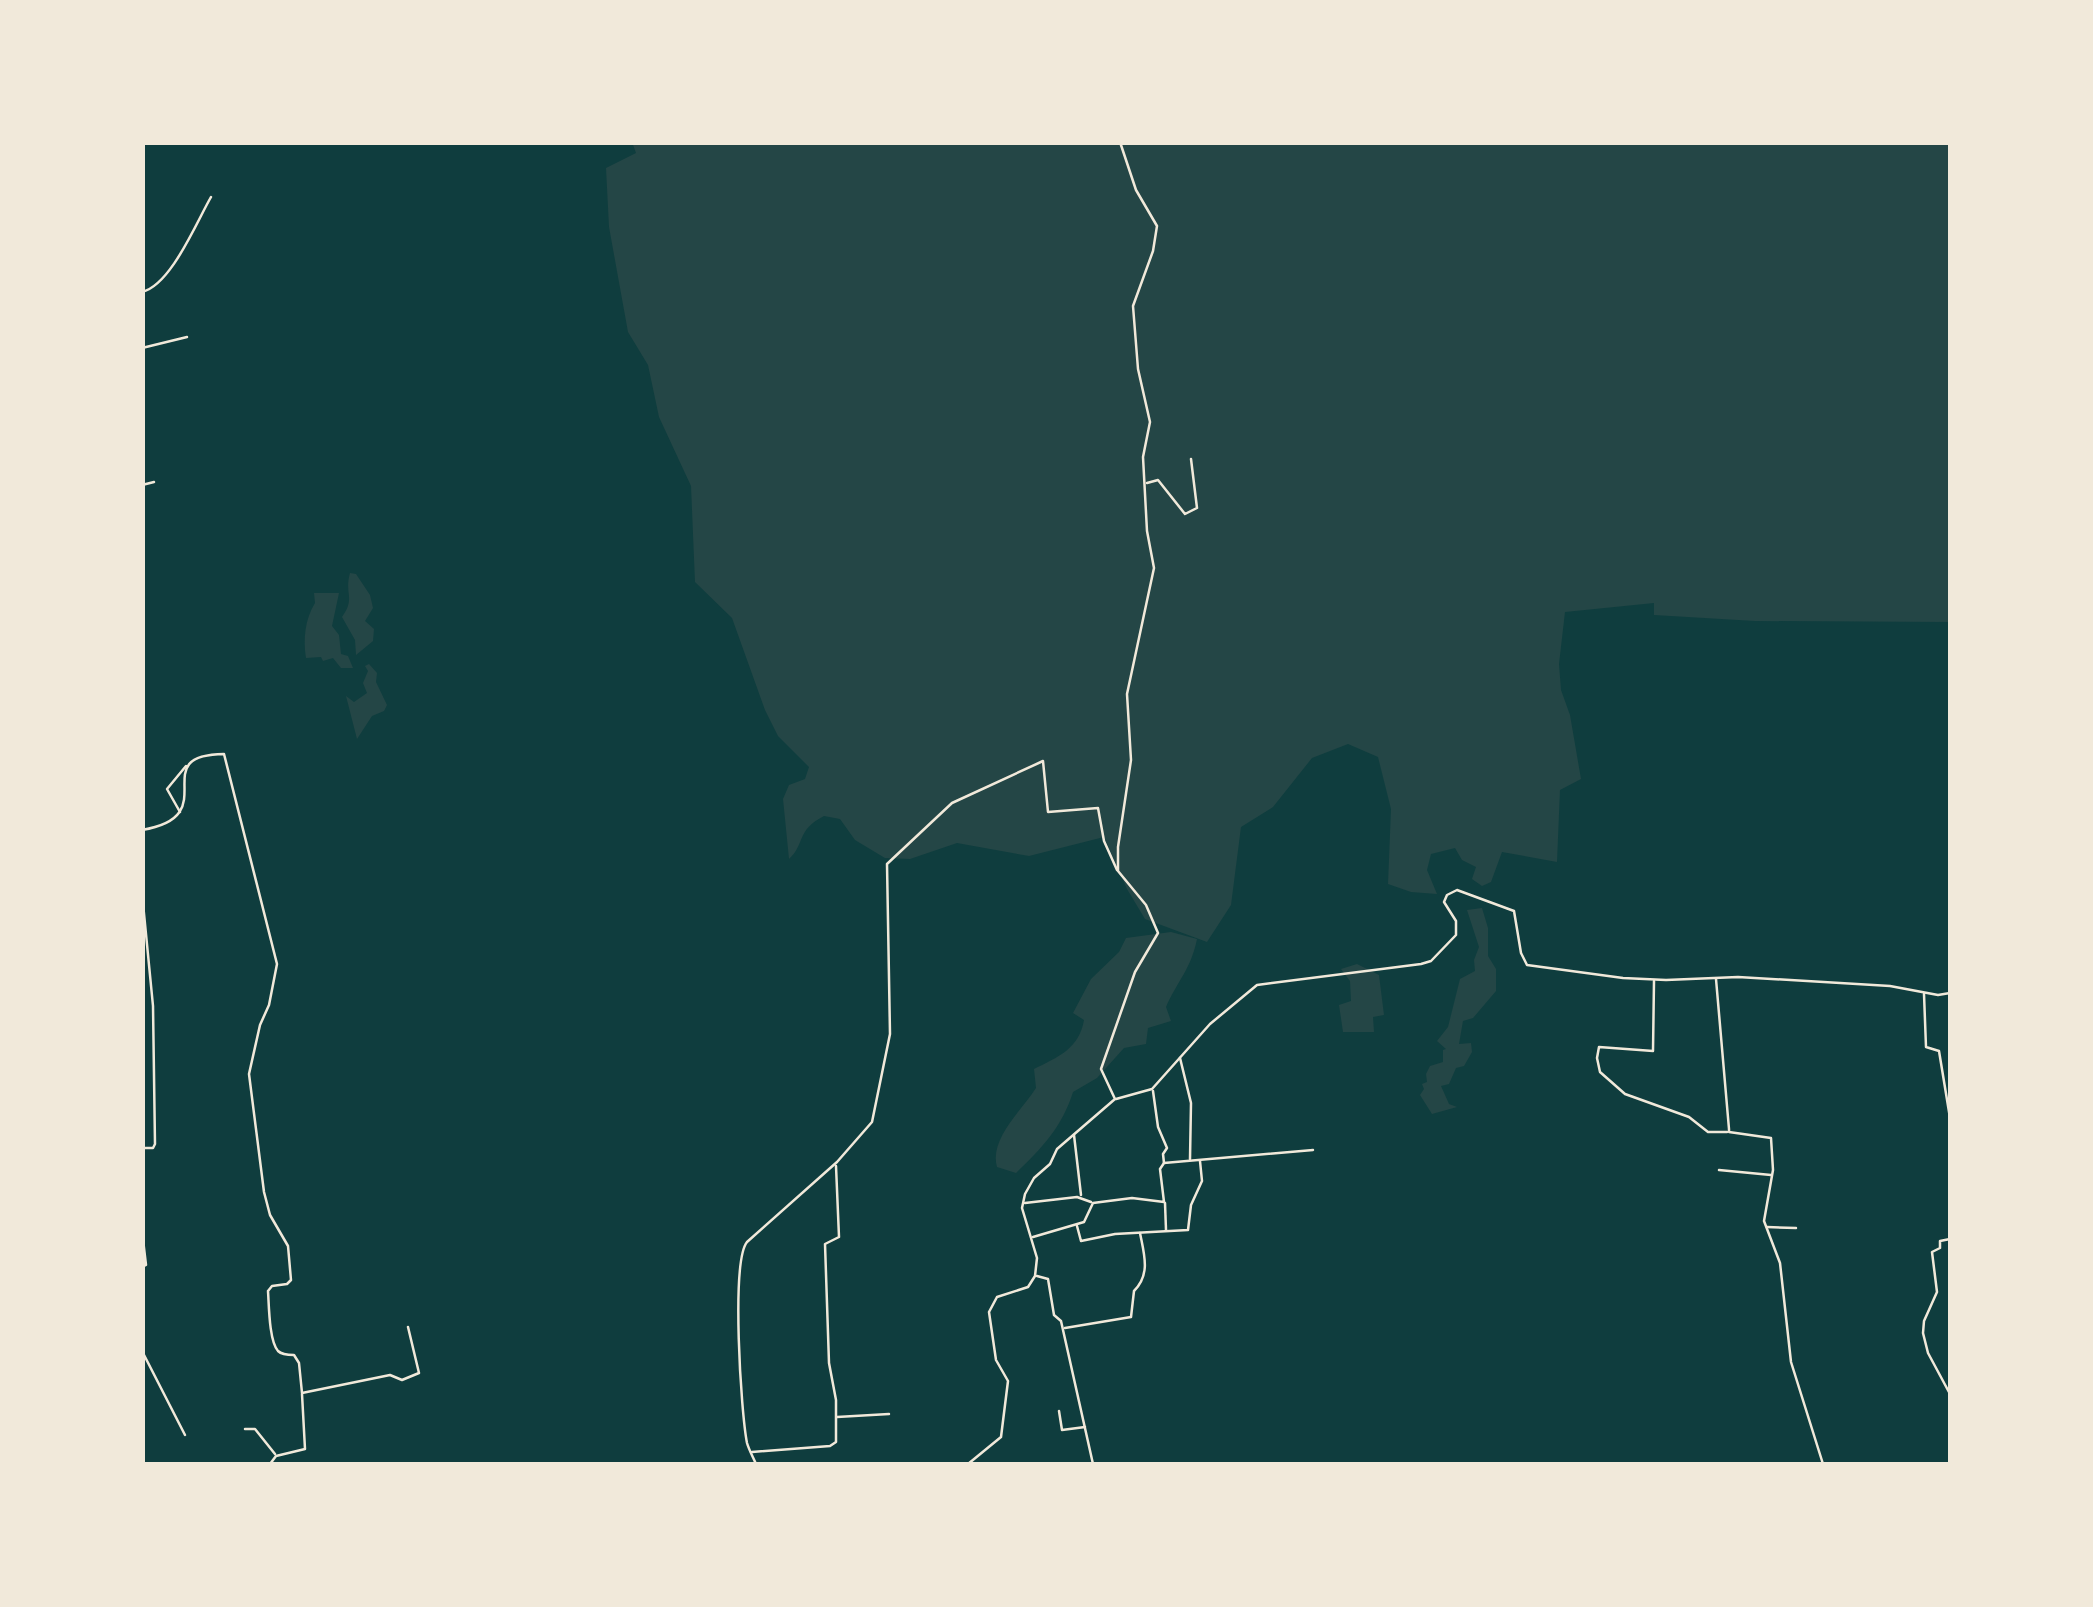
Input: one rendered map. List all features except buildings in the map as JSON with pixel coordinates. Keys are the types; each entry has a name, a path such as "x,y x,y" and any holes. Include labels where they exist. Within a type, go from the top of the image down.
{"street":[{"path":"1118,871 1131,760 1127,694 1154,568 1147,532 1143,457 1150,419 1138,369 1133,306 1153,251 1157,226 1136,190 1120,142"},
{"path":"142,292 150,290 169,272 211,197"},
{"path":"142,348 187,337"},
{"path":"1146,483 1158,480 1185,514 1193,512 1197,508 1191,459"},
{"path":"142,485 154,482"},
{"path":"180,813 167,789 192,758 224,754 277,964 250,1074 266,1202 288,1246 292,1273 287,1284 270,1288 271,1326 279,1352 294,1354 298,1359 305,1449 276,1456 270,1464"},
{"path":"756,1464 750,1452 738,1312 740,1255 746,1242 835,1163 872,1122 890,1034 886,912 889,862 952,803 1044,761 1048,812 1098,808 1104,841 1118,871 1146,905 1158,933 1154,945 1141,957 1101,1069 1116,1099"},
{"path":"142,830 164,825 180,813 187,765"},
{"path":"968,1464 1001,1437 1008,1381 996,1360 989,1312 997,1297 1028,1286 1035,1276 1037,1258 1023,1203 1034,1178 1050,1164 1056,1149 1116,1099 1152,1090 1215,1018 1257,985 1430,961 1456,935 1456,921 1444,902 1447,895 1457,890 1514,910 1521,954 1527,965 1654,980 1716,978 1890,986 1950,994"},
{"path":"142,892 153,1006 155,1144 153,1148 142,1148"},
{"path":"1716,978 1730,1132"},
{"path":"1654,980 1653,1052 1599,1046 1600,1072 1630,1096 1650,1100 1689,1118 1707,1132 1770,1137 1772,1175 1765,1226 1780,1263 1791,1362 1823,1464"},
{"path":"1924,992 1926,1047 1939,1052 1950,1118"},
{"path":"1180,1057 1190,1097 1190,1160"},
{"path":"1152,1090 1158,1127 1167,1148 1160,1169 1166,1231"},
{"path":"1073,1133 1082,1198"},
{"path":"1164,1163 1313,1150"},
{"path":"1077,1224 1081,1241 1190,1227 1191,1207 1202,1178 1200,1160"},
{"path":"750,1452 833,1445 836,1440 825,1244 839,1237 835,1163"},
{"path":"1718,1170 1772,1175"},
{"path":"1023,1203 1082,1198 1093,1203 1132,1198 1164,1202"},
{"path":"1032,1238 1085,1220 1093,1203"},
{"path":"1765,1226 1796,1228"},
{"path":"142,1231 146,1265 142,1268"},
{"path":"1063,1328 1131,1317 1134,1291 1140,1285 1146,1264 1140,1233"},
{"path":"1950,1238 1940,1240 1940,1248 1932,1250 1937,1290 1922,1329 1928,1353 1950,1394"},
{"path":"1035,1276 1048,1278 1054,1316 1063,1328 1093,1464"},
{"path":"302,1393 390,1375 402,1380 416,1376 419,1373 408,1327"},
{"path":"142,1351 184,1435"},
{"path":"1059,1411 1062,1430 1086,1426"},
{"path":"835,1417 889,1414"},
{"path":"245,1430 255,1429 276,1456"}],"shaded area":[{"path":"632,142 1950,143 1950,622 1755,621 1654,615 1654,603 1565,612 1559,664 1561,690 1570,715 1581,779 1560,790 1557,862 1502,852 1491,882 1482,886 1472,879 1476,867 1462,860 1455,848 1431,854 1427,870 1437,894 1411,892 1388,884 1391,809 1378,757 1348,744 1312,758 1273,807 1241,827 1231,905 1207,942 1145,919 1104,837 1029,856 957,843 910,859 885,858 855,840 840,819 824,816 809,827 789,859 783,799 789,785 805,779 809,767 778,736 732,618 695,582 691,486 659,417 648,365 628,332 609,227 606,168 636,153"},
{"path":"350,573 356,574 370,595 373,608 365,621 374,629 373,641 356,655 355,640 342,617 349,600"},
{"path":"314,593 339,593 332,626 339,635 341,654 348,656 353,668 341,668 333,658 306,658 306,629 315,603"},
{"path":"369,664 377,673 376,682 387,705 384,711 372,716 357,739 346,696 354,702 367,693 363,683 368,671 365,666"},
{"path":"1482,908 1488,928 1488,956 1496,969 1496,991 1473,1018 1463,1021 1459,1044 1471,1043 1472,1052 1464,1066 1456,1068 1449,1084 1441,1086 1449,1104 1457,1107 1432,1114 1420,1095 1422,1084 1427,1082 1430,1066 1443,1062 1446,1049 1437,1041 1448,1027 1460,979 1475,971 1479,947 1467,910"},
{"path":"1171,932 1197,939 1188,967 1166,1007 1171,1021 1148,1028 1146,1044 1124,1048 1097,1078 1073,1092 1050,1136 1016,1173 997,1167 1002,1136 1036,1088 1034,1069 1066,1051 1081,1030 1084,1020 1073,1013 1091,979 1119,952 1126,938"},
{"path":"1357,964 1379,975 1384,1015 1373,1017 1374,1032 1343,1032 1339,1005 1351,1001 1350,981 1341,969"}]}
